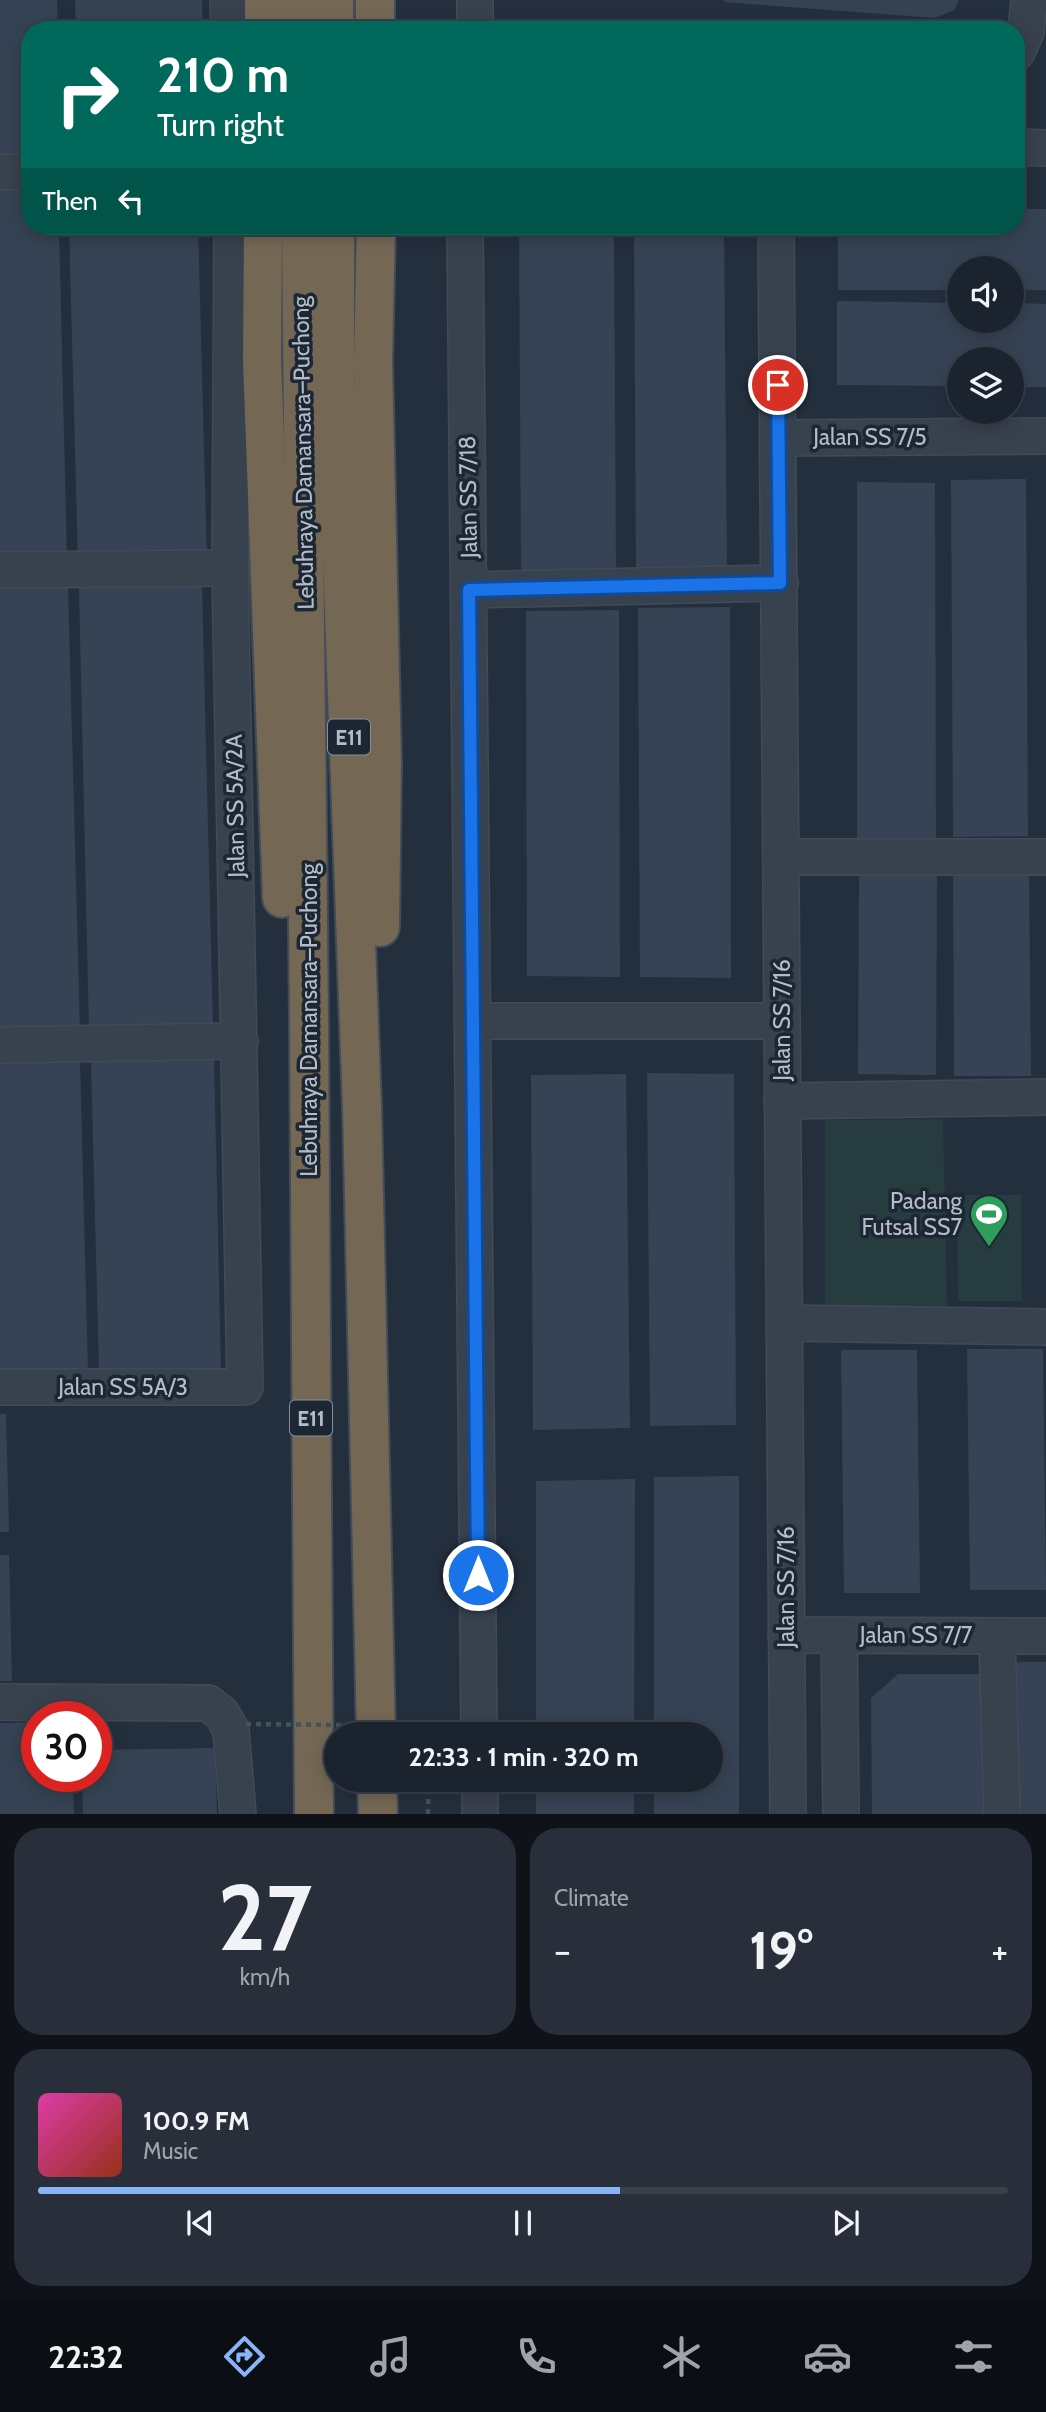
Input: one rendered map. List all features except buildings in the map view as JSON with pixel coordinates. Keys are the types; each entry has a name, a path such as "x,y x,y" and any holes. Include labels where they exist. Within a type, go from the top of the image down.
{"highway":[{"path":"264,0 264,21"},
{"path":"298,0 298,21"},
{"path":"334,0 334,21"},
{"path":"375,0 375,21"},
{"path":"263,235 262,361 282,896 309,1023"},
{"name":"Lebuhraya Damansara–Puchong","path":"302,235 319,365 362,1107 376,1722"},
{"name":"Lebuhraya Damansara–Puchong","path":"314,1814 309,1023 319,365 334,235"},
{"path":"362,1107 379,981 382,764 373,362 376,235"},
{"path":"377,1792 378,1814"}],"street":[{"path":"228,0 229,21"},
{"path":"475,0 475,21"},
{"path":"1025,35 1030,0"},
{"path":"1025,148 1046,148"},
{"path":"0,172 21,172"},
{"name":"Jalan SS 5A/2A","path":"232,235 230,568 245,1387"},
{"name":"Jalan SS 7/18","path":"466,235 480,1722"},
{"name":"Jalan SS 7/16","path":"776,235 788,1814"},
{"name":"Jalan SS 7/5","path":"778,438 1046,436"},
{"path":"0,570 230,568"},
{"path":"469,590 780,583"},
{"path":"781,857 1046,857"},
{"path":"473,1021 782,1021"},
{"path":"0,1045 240,1041"},
{"path":"782,1101 1046,1097"},
{"path":"785,1324 1046,1326"},
{"name":"Jalan SS 5A/3","path":"0,1387 245,1387"},
{"name":"Jalan SS 7/7","path":"786,1635 1046,1636"},
{"path":"839,1635 841,1814"},
{"path":"997,1636 1002,1814"},
{"path":"0,1702 208,1703 234,1719 232,1730 238,1814"},
{"path":"480,1792 480,1814"}],"path":[{"path":"234,1719 324,1722"},
{"path":"428,1814 429,1792"}],"green space":[{"path":"943,1119 947,1306 825,1307 825,1120"},
{"name":"Padang Futsal SS7","path":"957,1195 1021,1195 1022,1301 958,1301"}],"place":[{"name":"Padang Futsal SS7","path":"989,1248"}],"route":[{"path":"478,1575 469,590 780,583 778,385"}]}
